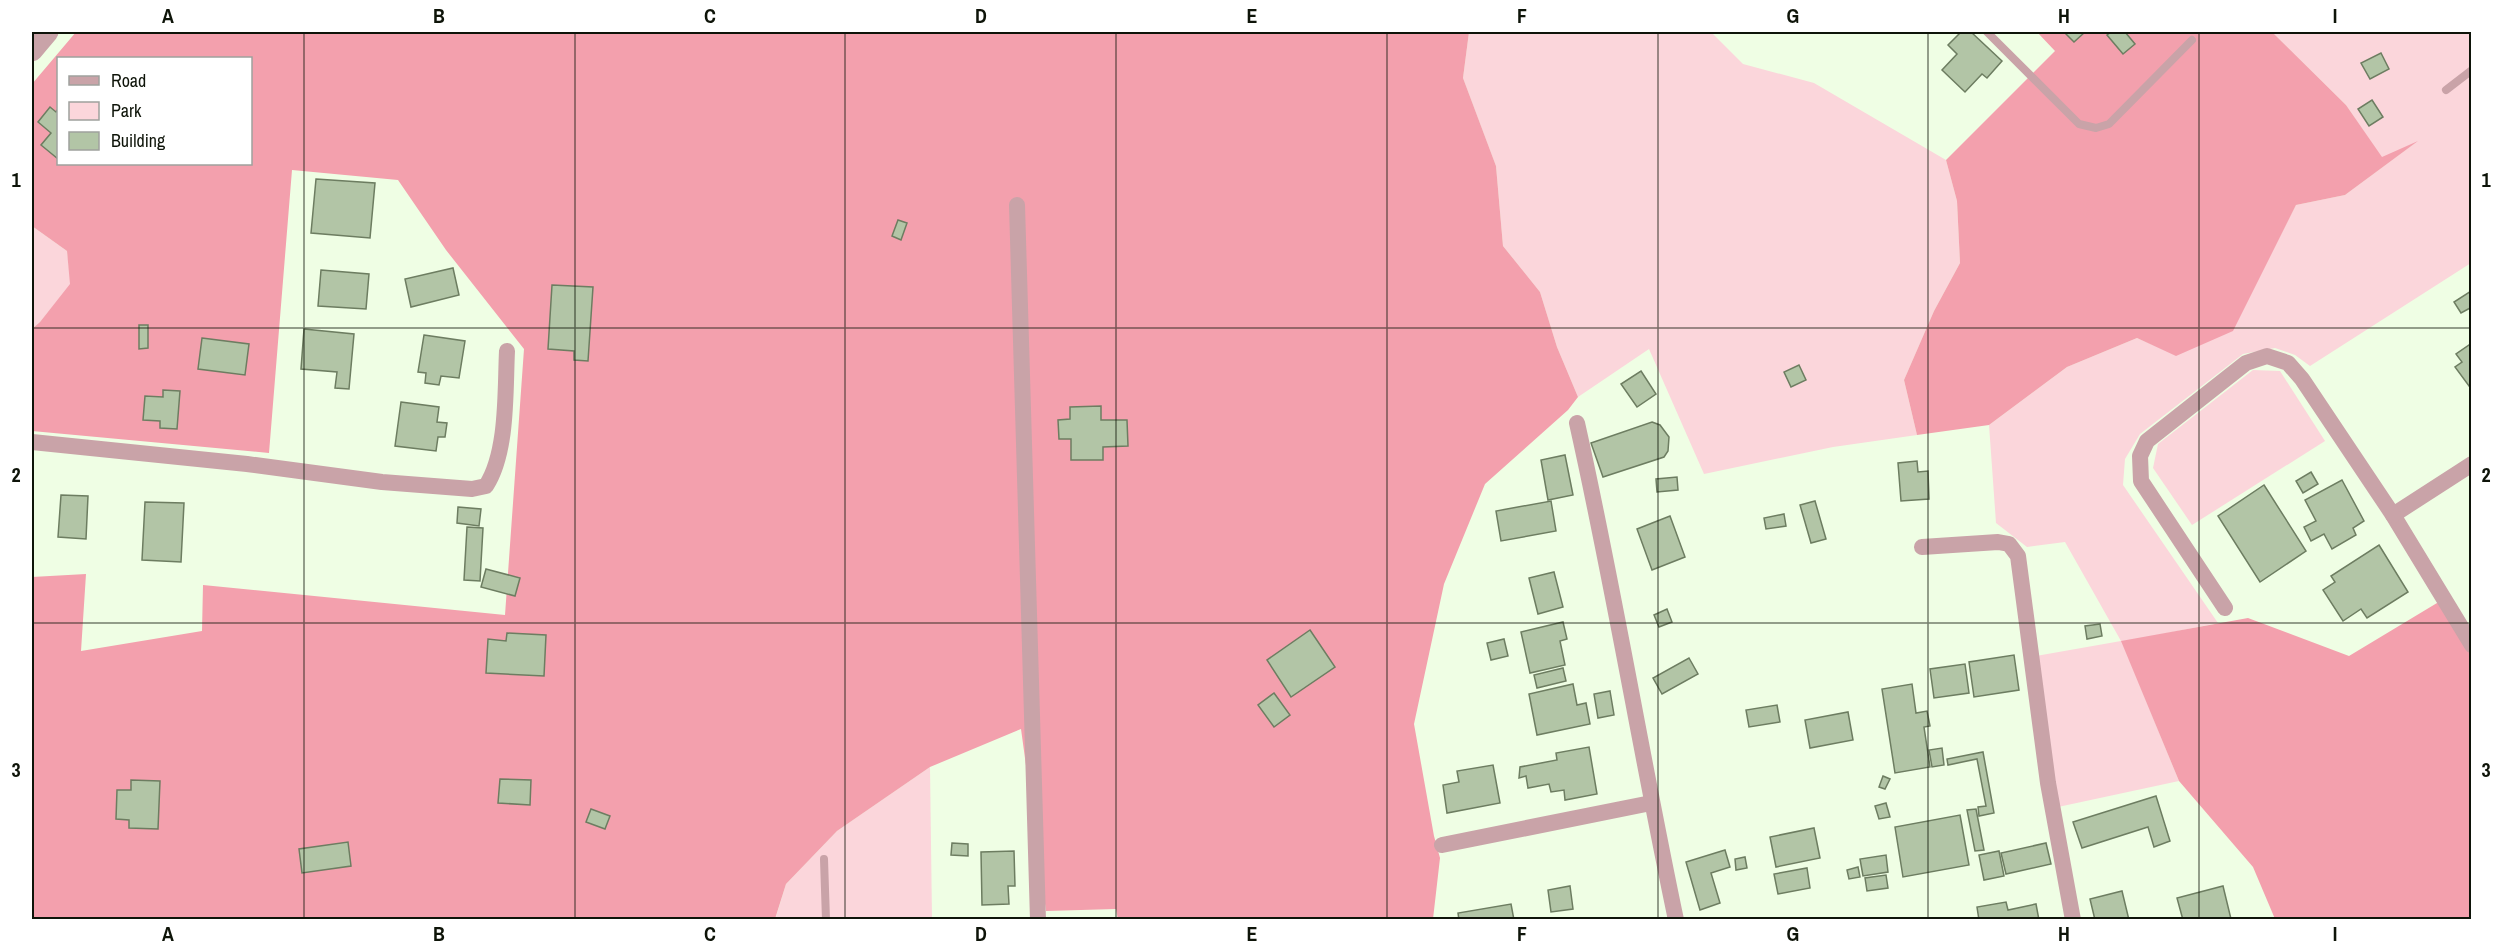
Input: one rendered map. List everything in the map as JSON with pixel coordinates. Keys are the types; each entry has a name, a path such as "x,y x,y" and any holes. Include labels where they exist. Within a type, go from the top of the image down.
{"street":[{"path":"32,51 48,32"},
{"path":"1017,205 1038,920"},
{"path":"32,442 247,464 382,482 471,489 486,486 495,471 503,421 507,351"},
{"path":"2225,608 2141,481 2140,456 2147,441 2246,363 2267,356 2288,363 2302,379 2393,515 2472,645"},
{"path":"1577,423 1676,920"},
{"path":"2393,515 2472,464"},
{"path":"1922,547 1998,542 2009,544 2018,556 2048,783 2073,920"},
{"path":"1442,844 1652,803"}],"lane":[{"path":"1987,32 2079,124 2096,128 2109,124 2192,40"},
{"path":"2446,90 2472,70"},
{"path":"824,860 826,920"}],"green space":[{"path":"1469,32 1711,32 1743,64 1814,83 1946,160 1957,201 1960,263 1934,311 1904,380 1917,435 1833,447 1704,474 1649,349 1578,397 1557,347 1540,292 1503,246 1496,166 1463,78"},
{"path":"2272,32 2471,32 2471,263 2310,366 2295,355 2275,348 2243,354 2140,434 2125,459 2123,485 2218,623 2122,642 2179,781 2058,807 2036,656 2121,641 2065,542 2027,547 1996,523 1989,425 2067,367 2137,338 2176,355 2266,263 2296,205 2345,195 2415,143 2382,158 2346,105"},
{"path":"32,226 67,251 71,284 32,329"},
{"path":"2253,370 2280,371 2325,441 2192,525 2153,468 2158,444"},
{"path":"930,767 932,919 775,920 786,884 837,831"}],"shaded area":[{"path":"76,32 1469,32 1463,78 1496,166 1503,246 1540,292 1557,347 1578,397 1568,410 1485,484 1444,584 1414,724 1440,858 1433,919 1118,920 1116,909 1046,911 1021,729 930,767 837,831 786,884 775,919 32,920 32,577 86,574 81,651 202,631 203,585 505,615 524,349 446,250 398,180 292,170 269,453 32,431 32,329 70,284 67,251 32,226 32,84"},
{"path":"2037,32 2272,32 2346,105 2382,157 2418,141 2345,195 2296,205 2233,331 2176,356 2137,338 2067,367 1989,425 1917,435 1904,380 1934,311 1960,263 1957,201 1946,160 2055,51"},
{"path":"2442,600 2471,647 2471,919 2275,919 2253,867 2179,781 2121,641 2248,618 2349,656"}],"building":[{"path":"1961,32 1971,32 2002,61 1987,78 1982,74 1965,92 1942,70 1957,54 1948,45"},
{"path":"2064,32 2085,32 2074,42"},
{"path":"2111,32 2125,32 2135,44 2123,54 2107,35"},
{"path":"2381,53 2389,69 2370,79 2361,63"},
{"path":"2372,100 2383,117 2369,126 2358,109"},
{"path":"50,107 57,110 57,158 41,145 51,133 38,122"},
{"path":"316,179 375,183 370,238 311,233"},
{"path":"898,220 907,223 901,240 892,236"},
{"path":"453,268 459,295 411,307 405,279"},
{"path":"321,270 369,274 366,309 318,306"},
{"path":"552,285 593,287 588,361 574,360 574,351 548,349"},
{"path":"2471,291 2472,307 2461,313 2454,302"},
{"path":"139,325 148,325 148,348 139,349"},
{"path":"304,329 354,334 349,389 335,388 337,372 301,369"},
{"path":"424,335 465,341 459,378 441,376 439,385 425,383 426,373 418,372"},
{"path":"202,338 249,344 245,375 198,369"},
{"path":"2472,343 2472,390 2455,367 2462,362 2456,354"},
{"path":"1799,365 1806,380 1791,387 1784,372"},
{"path":"1641,371 1656,394 1637,407 1621,384"},
{"path":"163,390 180,391 177,429 160,428 160,421 143,420 145,396 163,397"},
{"path":"401,402 439,407 437,422 447,423 445,437 438,437 436,451 395,446"},
{"path":"1101,406 1101,420 1127,420 1128,446 1103,447 1103,460 1071,460 1071,439 1059,439 1058,420 1070,419 1070,407"},
{"path":"1652,422 1660,425 1669,437 1668,451 1664,457 1603,477 1591,443"},
{"path":"1565,455 1573,495 1548,500 1541,460"},
{"path":"1917,461 1918,472 1928,471 1929,499 1901,501 1898,463"},
{"path":"2311,472 2318,484 2303,493 2296,481"},
{"path":"1677,477 1678,490 1657,492 1656,479"},
{"path":"2342,480 2364,521 2353,528 2356,535 2332,549 2324,534 2311,541 2304,527 2316,521 2305,500"},
{"path":"2264,485 2306,551 2260,582 2218,516"},
{"path":"61,495 88,496 86,539 58,537"},
{"path":"1551,501 1556,531 1501,541 1496,511"},
{"path":"1815,501 1826,539 1811,543 1800,505"},
{"path":"145,502 184,503 181,562 142,560"},
{"path":"458,507 481,509 479,526 457,523"},
{"path":"1784,514 1786,526 1766,529 1764,518"},
{"path":"1670,516 1685,557 1652,570 1637,529"},
{"path":"467,527 483,528 480,581 464,580"},
{"path":"2379,545 2408,592 2367,618 2361,609 2343,621 2323,590 2335,582 2331,576"},
{"path":"486,569 520,578 515,596 481,587"},
{"path":"1554,572 1563,607 1538,614 1529,578"},
{"path":"1667,609 1672,622 1659,627 1654,615"},
{"path":"1563,622 1567,639 1560,641 1565,665 1530,673 1521,632"},
{"path":"2100,624 2102,636 2087,639 2085,626"},
{"path":"1310,630 1335,667 1291,697 1267,660"},
{"path":"507,633 546,635 544,676 486,673 488,639 506,641"},
{"path":"1504,639 1508,656 1491,660 1487,643"},
{"path":"2014,655 2019,690 1974,697 1969,662"},
{"path":"1689,658 1698,674 1662,694 1653,678"},
{"path":"1965,664 1969,693 1934,698 1930,669"},
{"path":"1563,668 1566,681 1537,688 1534,675"},
{"path":"1573,684 1577,705 1586,703 1590,724 1537,735 1529,694"},
{"path":"1912,684 1916,713 1927,711 1930,726 1924,727 1930,767 1895,773 1882,689"},
{"path":"1610,691 1614,715 1598,718 1594,694"},
{"path":"1274,693 1290,715 1274,727 1258,705"},
{"path":"1777,705 1780,722 1749,727 1746,710"},
{"path":"1848,712 1853,740 1810,748 1805,720"},
{"path":"1589,747 1597,794 1565,800 1564,790 1551,792 1549,784 1528,788 1526,776 1519,778 1520,767 1557,760 1556,753"},
{"path":"1942,748 1944,765 1932,767 1929,750"},
{"path":"1983,752 1994,813 1979,816 1978,807 1986,806 1977,759 1948,765 1947,759"},
{"path":"1493,765 1500,803 1447,813 1443,785 1459,782 1457,771"},
{"path":"1883,776 1890,779 1885,789 1879,787"},
{"path":"500,779 531,780 530,805 498,803"},
{"path":"131,780 160,781 158,829 129,828 129,820 116,819 117,790 131,790"},
{"path":"2156,796 2170,841 2154,847 2148,827 2082,848 2073,822"},
{"path":"1886,803 1890,817 1879,819 1875,806"},
{"path":"591,809 610,816 605,829 586,822"},
{"path":"1976,809 1984,850 1975,851 1967,810"},
{"path":"1960,815 1969,865 1903,877 1895,827"},
{"path":"1814,828 1820,858 1776,867 1770,837"},
{"path":"348,842 351,866 302,873 299,849"},
{"path":"952,843 968,844 968,856 951,855"},
{"path":"2046,843 2051,864 2006,874 2001,853"},
{"path":"1725,850 1730,867 1711,873 1720,903 1700,910 1686,862"},
{"path":"1014,851 1015,886 1008,886 1009,904 982,905 981,852"},
{"path":"1999,851 2004,876 1984,880 1979,855"},
{"path":"1886,855 1888,872 1863,876 1860,859"},
{"path":"1745,857 1747,868 1736,870 1735,859"},
{"path":"1858,867 1860,877 1849,879 1847,870"},
{"path":"1807,868 1810,888 1778,894 1774,874"},
{"path":"1886,875 1888,888 1867,891 1865,878"},
{"path":"1570,886 1573,909 1551,912 1548,890"},
{"path":"2223,886 2231,919 2183,920 2177,898"},
{"path":"2122,891 2129,920 2095,920 2090,899"},
{"path":"2006,902 2008,910 2036,904 2039,920 1979,920 1977,907"},
{"path":"1511,904 1514,920 1459,920 1458,913"}]}
